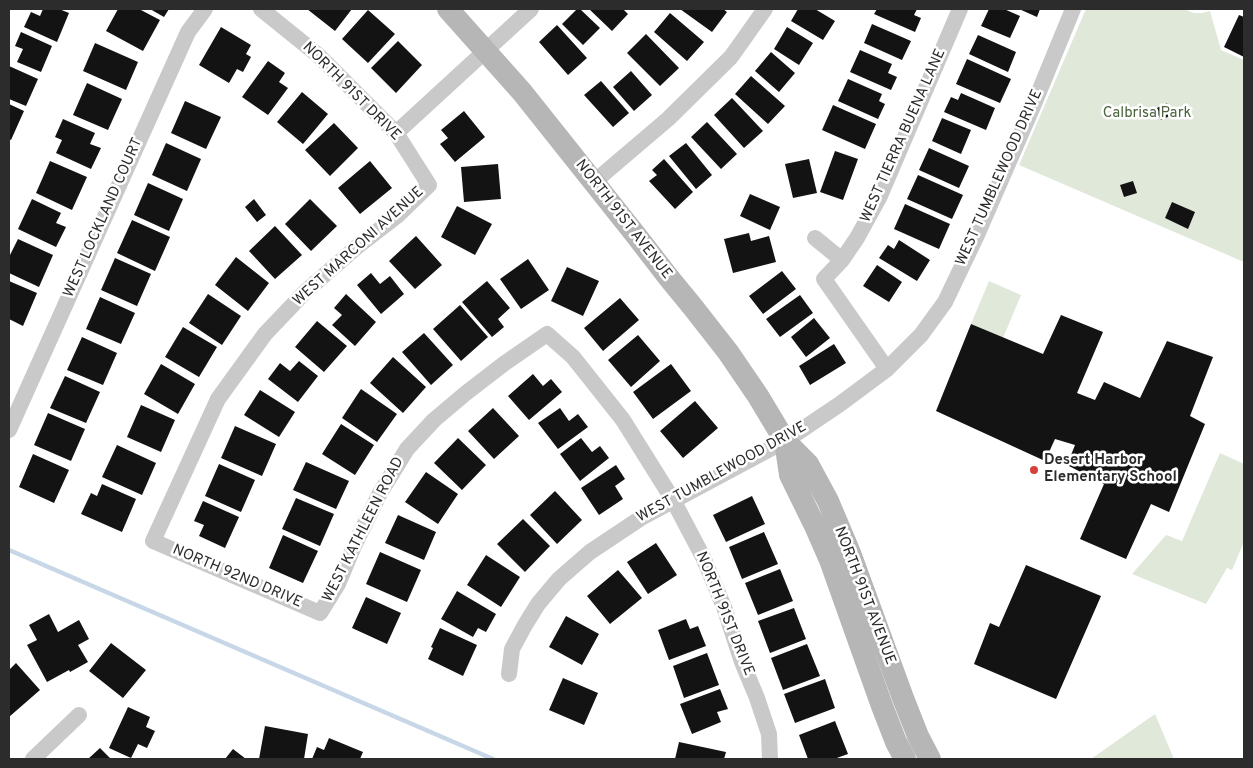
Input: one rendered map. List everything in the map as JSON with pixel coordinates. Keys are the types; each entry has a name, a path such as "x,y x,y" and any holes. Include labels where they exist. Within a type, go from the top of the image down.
{"main road":[{"name":"NORTH 91ST AVENUE","path":"448,9 522,92 594,182 728,352 758,396 785,441 808,464 828,501 853,561 895,677 918,736 930,759"},
{"name":"NORTH 91ST AVENUE","path":"785,441 790,475 830,560 896,742 905,759"},
{"path":"875,686 895,677"}],"street":[{"name":"WEST LOCKLAND COURT","path":"9,430 188,32 205,9"},
{"name":"NORTH 91ST DRIVE","path":"260,9 318,55 396,134 429,185"},
{"path":"396,134 531,9"},
{"path":"594,182 668,119 731,58 765,9"},
{"name":"WEST TIERRA BUENA LANE","path":"887,369 824,279 842,260 857,238 879,198 960,9"},
{"name":"WEST TUMBLEWOOD DRIVE","path":"509,674 512,649 538,604 559,579 596,547 673,500 785,441 887,369 921,335 945,302 985,217 1073,9"},
{"name":"WEST MARCONI AVENUE","path":"153,541 218,399 265,334 306,291 358,246 397,216 429,185"},
{"path":"815,238 842,260"},
{"name":"NORTH 91ST DRIVE","path":"547,334 573,357 623,420 673,500 703,557 724,607 742,662 770,734 770,759"},
{"name":"WEST KATHLEEN ROAD","path":"320,614 338,584 380,493 407,449 434,420 466,393 547,334"},
{"name":"NORTH 92ND DRIVE","path":"153,541 320,614"},
{"path":"33,759 79,714"}],"green space":[{"name":"Calbrisa Park","path":"1086,9 1184,9 1194,13 1210,11 1221,50 1244,60 1244,262 1019,165"},
{"path":"989,281 1021,295 1003,338 971,324"},
{"path":"1220,453 1244,464 1244,542 1232,570 1227,568 1206,604 1132,574 1166,535 1182,541"},
{"path":"1155,714 1174,759 1091,759"}],"building":[{"path":"43,9 59,9 69,13 57,42 24,27 31,12 40,16"},
{"path":"118,9 139,9 160,20 143,51 106,31"},
{"path":"150,9 169,9 164,17"},
{"path":"307,9 352,9 335,31"},
{"path":"577,9 580,9 600,28 583,45 562,24"},
{"path":"589,9 623,9 628,14 612,31"},
{"path":"680,9 723,9 727,12 712,32"},
{"path":"798,9 815,9 835,21 823,40 791,21"},
{"path":"877,9 917,9 914,15 921,18 915,32 874,14"},
{"path":"989,9 1004,9 1020,16 1010,38 981,26"},
{"path":"1019,9 1040,9 1037,17"},
{"path":"368,10 395,34 368,63 342,39"},
{"path":"670,13 704,42 687,61 654,32"},
{"path":"1239,15 1244,17 1244,57 1224,47"},
{"path":"872,24 911,41 902,60 864,43"},
{"path":"557,25 587,58 568,75 539,42"},
{"path":"221,27 251,45 246,54 251,57 243,72 237,69 229,83 199,65"},
{"path":"787,27 813,43 799,65 774,49"},
{"path":"21,32 52,46 41,72 17,62 23,49 15,46"},
{"path":"646,34 679,68 660,86 627,53"},
{"path":"978,35 1016,52 1008,72 969,54"},
{"path":"398,41 422,65 396,93 371,68"},
{"path":"95,43 138,62 126,90 83,71"},
{"path":"860,50 892,64 888,73 897,77 891,90 850,72"},
{"path":"771,52 795,73 779,92 755,71"},
{"path":"967,59 1011,79 1000,103 956,84"},
{"path":"268,61 285,73 279,82 288,88 268,115 242,97"},
{"path":"9,66 38,79 26,106 9,99"},
{"path":"631,71 652,95 634,111 613,87"},
{"path":"751,76 785,106 768,124 735,94"},
{"path":"848,79 882,94 879,101 885,104 878,119 838,101"},
{"path":"601,81 629,113 613,127 584,95"},
{"path":"87,83 122,99 108,130 73,115"},
{"path":"302,92 328,114 303,144 277,122"},
{"path":"961,93 995,108 986,130 944,112 951,97 958,100"},
{"path":"732,98 763,131 744,148 714,115"},
{"path":"185,101 221,117 206,149 171,133"},
{"path":"1167,103 1172,115 1161,120 1155,109"},
{"path":"9,104 24,111 11,140 9,139"},
{"path":"833,105 876,124 865,149 822,130"},
{"path":"464,111 485,137 455,162 440,144 448,138 441,130"},
{"path":"942,118 971,130 961,154 932,141"},
{"path":"63,119 95,133 90,144 101,148 91,169 56,153 62,140 55,137"},
{"path":"707,122 737,154 721,169 691,137"},
{"path":"334,123 358,148 330,176 305,150"},
{"path":"166,143 201,159 187,191 152,175"},
{"path":"686,143 712,175 696,189 669,156"},
{"path":"929,148 969,166 959,188 919,170"},
{"path":"835,151 858,159 843,200 820,192"},
{"path":"664,159 693,192 675,209 649,181 657,175 652,170"},
{"path":"809,159 817,193 793,198 785,164"},
{"path":"50,161 87,177 72,210 36,193"},
{"path":"370,161 392,188 360,214 338,188"},
{"path":"498,164 501,199 464,202 461,167"},
{"path":"918,175 963,195 952,219 907,199"},
{"path":"1133,181 1137,193 1124,197 1120,185"},
{"path":"148,183 183,199 169,231 134,215"},
{"path":"750,194 780,207 770,230 740,216"},
{"path":"32,199 61,213 56,223 66,227 56,247 18,229"},
{"path":"254,199 266,215 257,222 245,207"},
{"path":"310,199 337,226 311,251 285,224"},
{"path":"1172,202 1195,212 1188,229 1165,218"},
{"path":"905,204 950,224 939,249 894,229"},
{"path":"457,206 492,224 475,255 441,237"},
{"path":"132,220 170,237 155,271 117,253"},
{"path":"275,226 302,255 275,279 249,251"},
{"path":"749,233 751,241 769,236 776,262 733,273 724,239"},
{"path":"416,236 442,265 415,289 389,261"},
{"path":"18,239 53,255 39,287 9,273 9,257"},
{"path":"899,240 930,260 917,281 879,258 888,245 894,249"},
{"path":"236,257 269,283 248,311 215,285"},
{"path":"115,258 151,274 137,306 101,290"},
{"path":"528,259 549,290 521,309 500,279"},
{"path":"877,265 902,282 889,302 863,286"},
{"path":"567,267 599,281 583,316 551,301"},
{"path":"782,271 796,289 763,314 749,296"},
{"path":"371,273 380,284 390,276 404,294 381,314 357,285"},
{"path":"9,281 37,293 23,326 9,319"},
{"path":"487,281 510,308 498,319 504,327 492,337 462,302"},
{"path":"208,294 241,316 222,345 189,323"},
{"path":"346,294 376,322 355,346 332,325 342,315 334,308"},
{"path":"800,295 813,313 780,337 766,319"},
{"path":"100,297 135,313 121,344 86,329"},
{"path":"620,298 639,320 603,351 584,328"},
{"path":"460,305 488,337 461,361 433,329"},
{"path":"1061,315 1103,332 1077,393 1095,400 1104,382 1140,398 1167,341 1213,357 1190,416 1205,424 1169,512 1151,504 1126,559 1080,539 1104,484 1067,465 1075,445 1055,439 1045,461 936,411 971,324 1043,354"},
{"path":"814,318 830,338 806,357 791,337"},
{"path":"317,321 347,346 324,372 295,347"},
{"path":"183,327 217,347 199,377 165,357"},
{"path":"424,333 453,365 431,385 402,352"},
{"path":"638,335 660,361 631,387 608,360"},
{"path":"82,337 117,353 103,385 67,370"},
{"path":"834,344 846,363 810,385 799,366"},
{"path":"393,357 426,387 403,413 370,383"},
{"path":"299,361 318,376 298,402 268,379 280,363 290,371"},
{"path":"161,364 195,384 178,414 144,394"},
{"path":"671,364 691,391 653,419 633,392"},
{"path":"533,374 543,386 551,379 562,392 529,420 508,396"},
{"path":"65,376 100,392 86,423 50,408"},
{"path":"361,389 397,414 377,442 342,418"},
{"path":"260,390 295,412 279,437 244,415"},
{"path":"695,401 718,428 683,458 660,431"},
{"path":"141,405 175,420 161,452 127,437"},
{"path":"493,408 519,436 494,459 468,431"},
{"path":"560,408 569,421 578,414 588,427 558,449 538,423"},
{"path":"48,413 85,429 71,461 34,445"},
{"path":"341,424 374,445 355,475 322,454"},
{"path":"235,426 276,444 262,476 221,458"},
{"path":"458,438 486,465 462,490 434,463"},
{"path":"581,438 592,452 600,446 609,458 580,481 560,454"},
{"path":"117,445 156,463 142,495 102,477"},
{"path":"33,454 69,470 54,503 19,487"},
{"path":"306,462 349,481 336,509 293,490"},
{"path":"219,464 255,480 241,512 205,496"},
{"path":"616,465 625,479 615,486 623,499 599,515 581,488"},
{"path":"426,472 458,494 438,524 405,502"},
{"path":"102,484 136,499 122,532 81,514 91,493 97,496"},
{"path":"555,491 582,520 557,544 530,515"},
{"path":"752,496 765,524 726,542 713,515"},
{"path":"296,498 334,514 320,546 282,529"},
{"path":"203,501 239,517 225,548 199,536 204,525 194,521"},
{"path":"398,515 436,532 424,560 385,543"},
{"path":"523,519 550,546 525,572 497,544"},
{"path":"764,532 778,564 742,579 729,547"},
{"path":"283,535 318,551 303,583 269,568"},
{"path":"656,543 677,575 648,594 627,562"},
{"path":"380,552 421,570 407,602 366,584"},
{"path":"486,555 520,577 501,607 467,585"},
{"path":"1026,565 1101,596 1056,699 974,664 990,623 999,627"},
{"path":"780,569 793,601 758,615 745,583"},
{"path":"618,570 642,598 610,624 587,596"},
{"path":"457,591 496,614 486,632 478,628 473,637 441,619"},
{"path":"366,597 401,613 387,644 352,628"},
{"path":"794,608 806,639 770,653 758,621"},
{"path":"49,614 58,632 79,620 89,639 78,645 88,662 47,682 27,645 37,640 29,625"},
{"path":"566,616 599,634 582,665 549,647"},
{"path":"686,619 690,629 698,626 706,646 669,660 658,630"},
{"path":"440,628 477,645 463,676 428,659 433,648 431,647"},
{"path":"111,643 146,670 123,698 89,671"},
{"path":"807,644 820,676 783,690 771,658"},
{"path":"707,653 719,685 684,698 673,666"},
{"path":"16,663 40,690 9,717 9,670"},
{"path":"563,678 598,693 584,725 549,710"},
{"path":"825,679 835,708 795,723 784,694"},
{"path":"720,689 728,709 717,712 721,722 692,734 680,704"},
{"path":"128,707 150,717 146,727 155,731 147,748 138,744 131,758 109,748"},
{"path":"835,721 848,754 834,759 808,759 799,735"},
{"path":"265,726 308,734 304,759 259,759"},
{"path":"329,738 363,752 360,759 312,759 317,747 324,750"},
{"path":"679,742 726,752 724,759 675,759"},
{"path":"100,748 111,759 88,759"},
{"path":"233,749 246,759 225,759"}],"waterway":[{"path":"9,550 493,759"}],"place":[{"name":"Desert Harbor Elementary School","path":"1034,470"}]}
